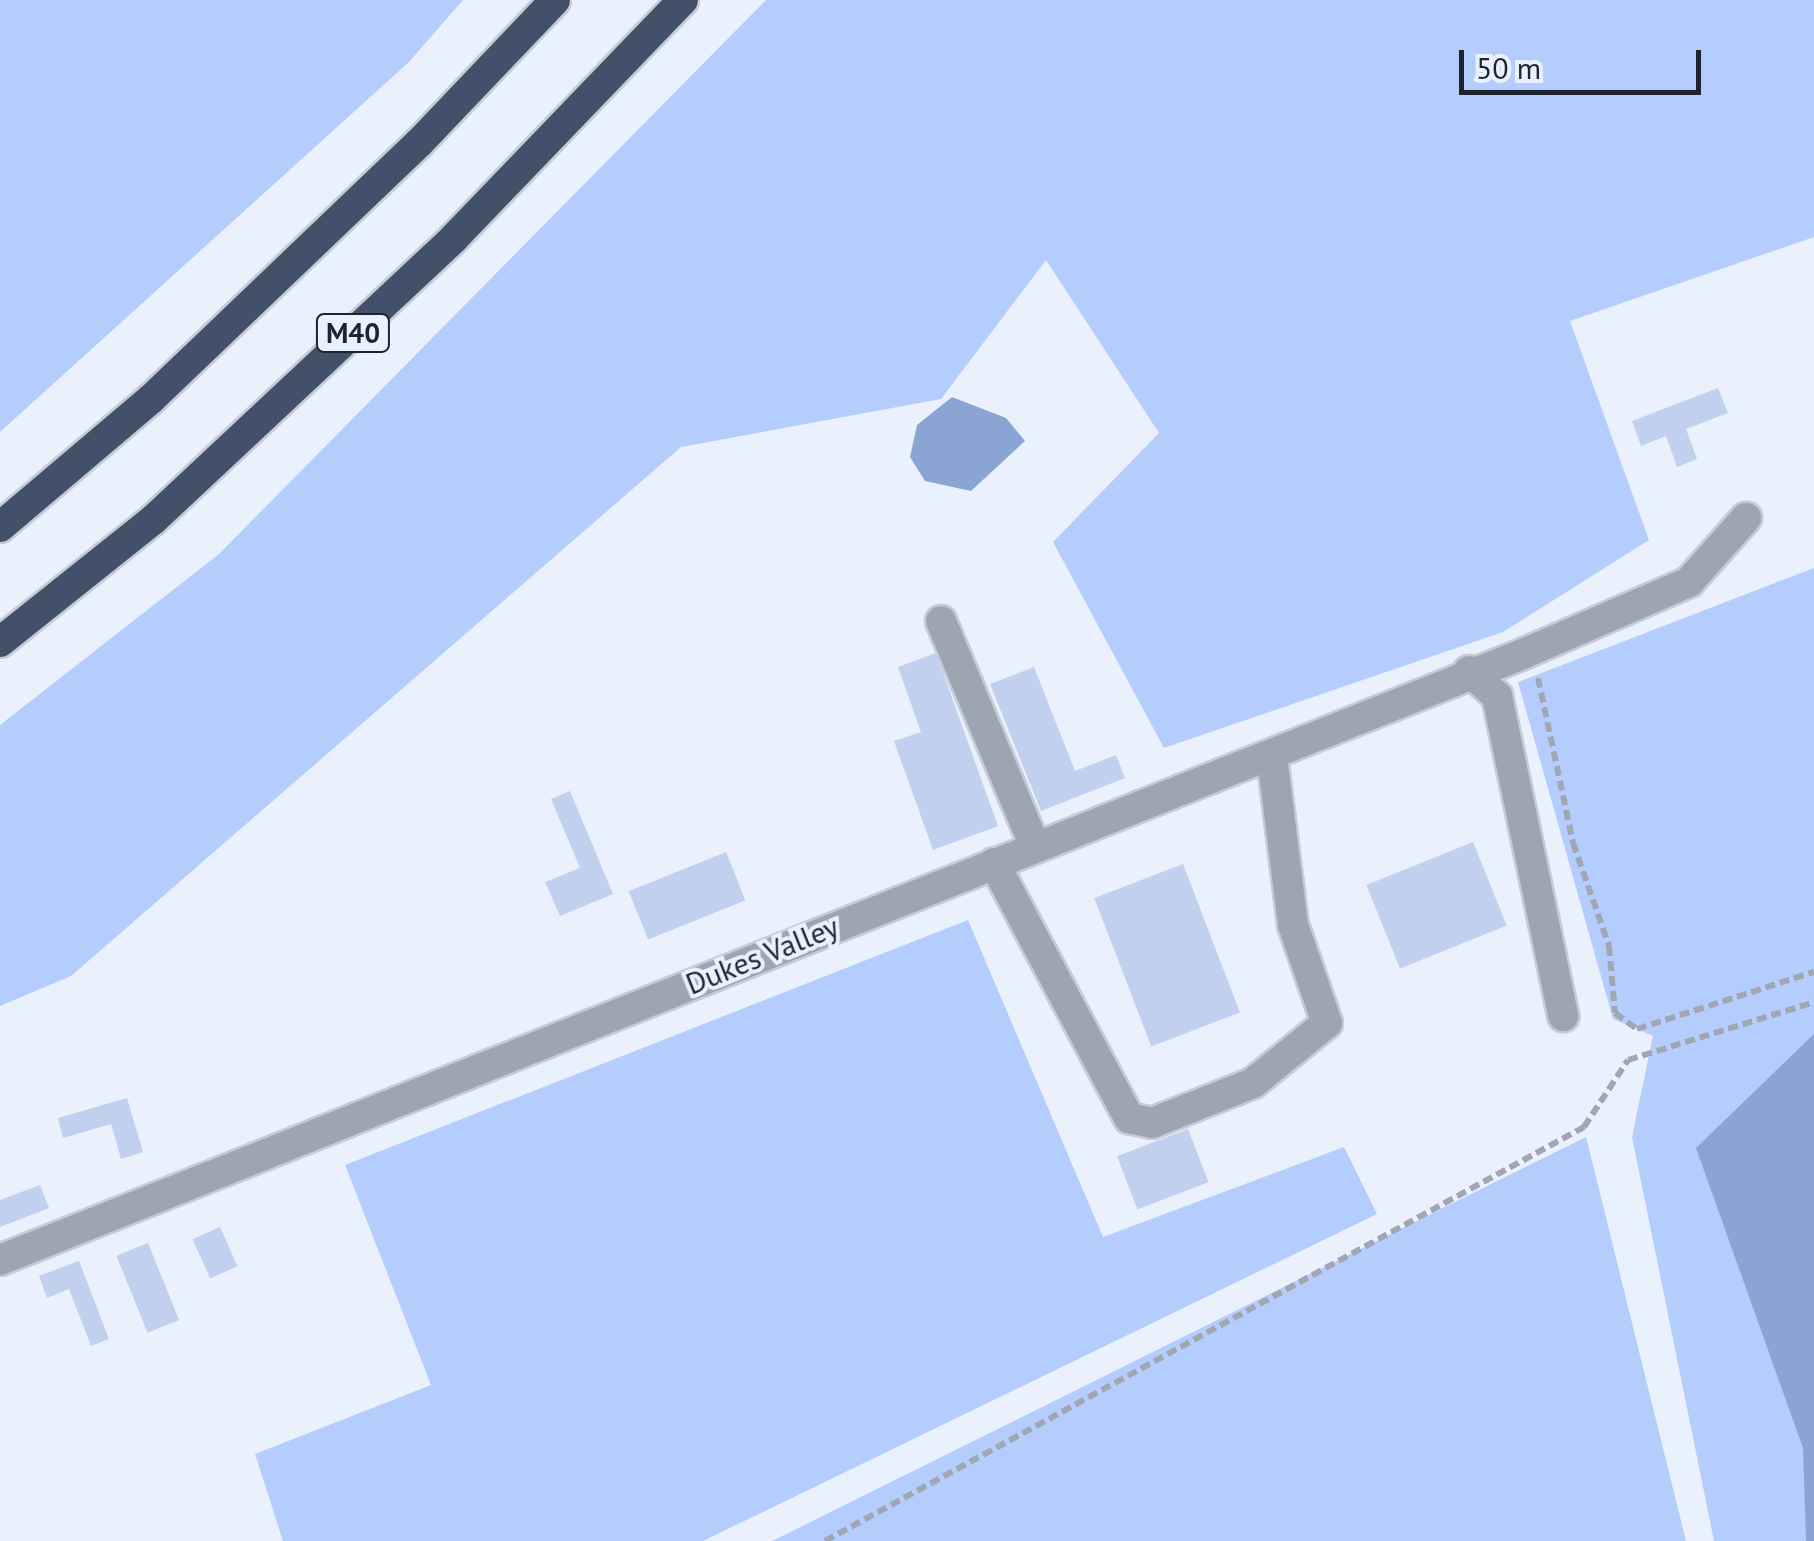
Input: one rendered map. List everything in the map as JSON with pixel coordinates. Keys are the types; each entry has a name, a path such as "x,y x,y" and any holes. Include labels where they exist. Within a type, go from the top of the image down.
{"highway":[{"path":"0,527 165,385 419,144 555,0"},
{"name":"M40","path":"0,642 153,520 440,252 684,0"}],"street":[{"name":"Dukes Valley","path":"0,1260 1272,756 1469,671 1525,653 1689,582 1746,518"},
{"path":"941,622 1035,847"},
{"path":"1469,671 1497,696 1562,1016"},
{"path":"994,863 1129,1118 1152,1123 1253,1082 1327,1023 1294,925 1272,756"}],"path":[{"path":"1525,653 1543,688 1573,843 1609,946 1615,1013 1637,1029 1814,972"},
{"path":"825,1541 1584,1127 1628,1060 1814,1002"}],"shaded area":[{"path":"0,0 463,0 409,62 0,432"},
{"path":"766,0 1814,0 1814,237 1570,321 1649,540 1503,632 1164,748 1053,542 1159,433 1046,260 941,399 681,447 71,976 0,1006 0,725 219,554"},
{"path":"952,397 1006,418 1025,441 971,491 925,481 910,457 917,425"},
{"path":"1814,568 1814,1541 1714,1541 1632,1137 1653,1036 1613,1019 1518,682"},
{"path":"968,920 1103,1237 1344,1147 1377,1214 703,1541 283,1541 255,1454 431,1385 345,1165"},
{"path":"1814,1034 1814,1541 1806,1541 1803,1448 1696,1148"},
{"path":"1586,1137 1686,1541 772,1541"}],"building":[{"path":"1718,388 1728,413 1686,429 1697,459 1677,467 1666,436 1641,446 1632,421"},
{"path":"936,653 998,826 933,850 894,741 921,732 898,667"},
{"path":"1034,667 1075,771 1116,755 1125,778 1041,811 990,684"},
{"path":"570,791 613,894 560,916 545,882 580,868 551,799"},
{"path":"1473,842 1507,925 1400,969 1366,885"},
{"path":"726,852 745,900 648,940 629,891"},
{"path":"1183,864 1240,1012 1151,1046 1094,898"},
{"path":"127,1098 143,1152 121,1159 111,1124 63,1138 58,1118"},
{"path":"1188,1129 1208,1182 1137,1209 1117,1156"},
{"path":"40,1185 49,1208 0,1227 0,1200"},
{"path":"220,1227 237,1266 210,1278 193,1239"},
{"path":"148,1243 179,1320 148,1333 116,1256"},
{"path":"79,1261 109,1339 91,1346 69,1289 47,1298 39,1276"}]}
